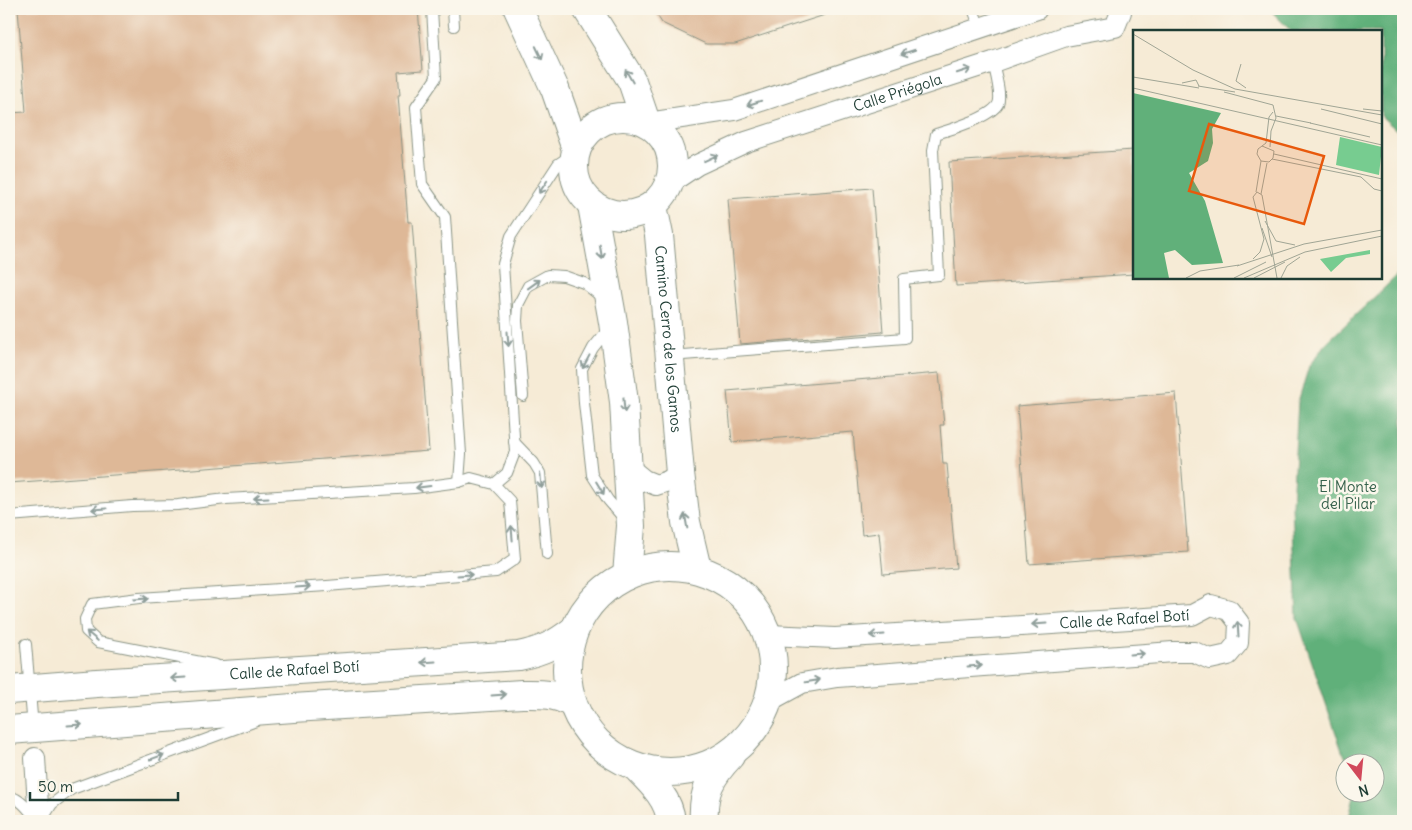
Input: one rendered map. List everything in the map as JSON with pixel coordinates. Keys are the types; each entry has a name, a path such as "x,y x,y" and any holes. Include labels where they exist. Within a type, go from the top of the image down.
{"street":[{"path":"518,9 555,89 576,150"},
{"path":"587,9 632,81 646,122"},
{"path":"646,122 734,110 1037,9"},
{"name":"Calle Priégola","path":"670,183 697,165 746,142 993,62 1066,36 1115,27 1121,12 1120,9"},
{"path":"613,117 630,117 646,122 660,133 672,156 670,183 663,195 653,206 638,213 622,215 606,212 592,204 582,194 576,182 573,167 576,150 585,135 597,124 613,117"},
{"path":"592,204 612,312 624,402 632,526 627,575"},
{"name":"Camino Cerro de los Gamos","path":"653,206 659,234 680,473 686,522 697,569"},
{"path":"627,466 644,480 656,485 668,481 680,473"},
{"path":"704,821 704,800 716,770 755,730 769,701 774,668 769,635 753,605 728,583 697,569 662,566 627,575 605,589 587,607 574,630 568,654 567,678 572,703 589,734 604,749 622,761 637,768 650,771 678,772 707,766 732,753"},
{"name":"Calle de Rafael Botí","path":"769,635 835,638 1192,615 1211,605 1229,610 1239,623 1238,643 1228,656 1210,659 1194,652 1173,652 837,677 802,683 769,701"},
{"name":"Calle de Rafael Botí","path":"19,689 519,656 553,646 574,630"},
{"path":"305,707 336,697 471,688 477,683 479,676 476,666 469,660"},
{"path":"21,729 305,707 522,694 559,696 572,703"},
{"path":"35,758 39,821"},
{"path":"637,768 653,783 663,797 669,819"}],"lane":[{"path":"432,9 436,78 416,107 422,184 445,217 461,454 459,482"},
{"path":"453,9 454,26"},
{"path":"974,9 980,28"},
{"path":"669,356 905,338 904,278 939,275 933,150 936,134 990,114 998,103 999,90 993,62"},
{"path":"494,484 507,473 515,452 503,264 511,236 558,164 576,150"},
{"path":"523,396 518,304 528,286 548,274 564,276 584,283 612,312 582,369 592,475 608,500 632,526"},
{"path":"514,442 534,463 540,473 547,554"},
{"path":"9,516 414,488 459,482 471,478 494,484 510,501 515,559 496,572 92,604 85,619 86,631 98,642 258,673"},
{"path":"21,729 19,689 26,644"},
{"path":"9,796 26,806 39,821 52,804 72,789 305,707"}],"green space":[{"path":"1269,9 1403,9 1403,136 1382,117 1382,30 1290,30"},
{"name":"El Monte del Pilar","path":"1403,270 1403,821 1348,821 1353,802 1384,802 1384,752 1343,752 1297,618 1292,505 1298,402 1309,366 1325,344"}],"building":[{"path":"18,9 418,9 423,70 398,72 400,95 398,95 408,222 412,222 429,451 9,483 9,113 26,112"},
{"path":"653,9 833,9 834,12 735,44 706,44 662,23"},
{"path":"1133,150 1133,274 956,286 949,162"},
{"path":"872,188 883,332 740,344 728,199"},
{"path":"939,373 944,425 940,425 943,464 947,464 956,568 883,574 879,533 862,535 853,432 732,442 727,391"},
{"path":"1176,393 1188,552 1029,564 1017,406"}]}
